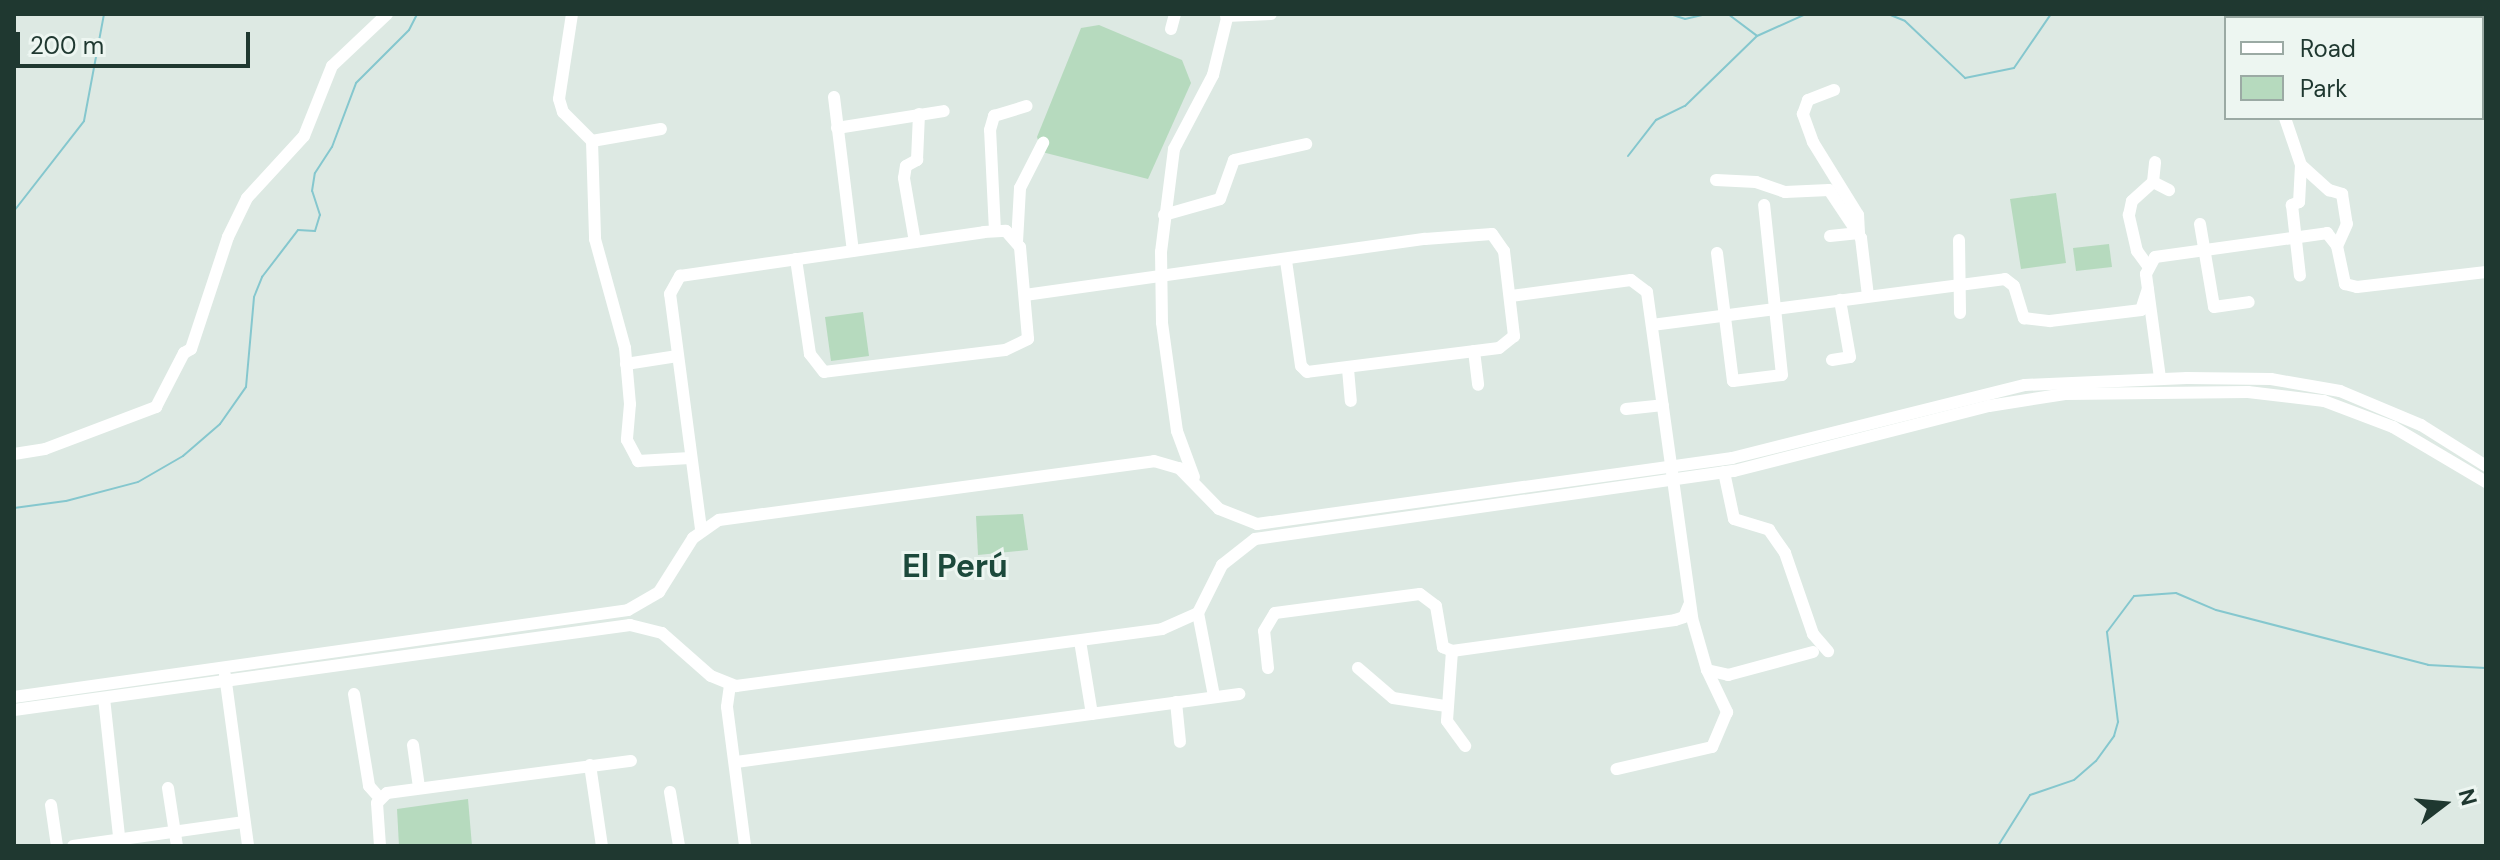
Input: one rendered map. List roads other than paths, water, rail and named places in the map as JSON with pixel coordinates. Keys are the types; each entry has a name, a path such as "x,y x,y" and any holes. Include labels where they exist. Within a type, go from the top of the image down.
{"street":[{"path":"14,454 45,449 156,407 184,353 191,349 228,237 247,198 304,136 332,66 387,14"},
{"path":"572,14 559,99 563,112 592,141 595,239 620,321 630,404 625,428 631,452 638,461 690,458"},
{"path":"1171,29 1175,14"},
{"path":"1199,488 1177,431 1161,276 1164,215 1174,149 1213,75 1227,15 1271,14"},
{"path":"1834,90 1808,100 1803,114 1813,142 1858,215 1868,296"},
{"path":"834,97 853,251"},
{"path":"995,231 990,130 994,116 1026,106"},
{"path":"837,128 944,111"},
{"path":"915,242 904,178 906,166 917,160 919,114"},
{"path":"2286,120 2301,165 2299,202 2292,205 2300,276"},
{"path":"592,141 661,129"},
{"path":"796,259 810,354 824,372 1021,347 1030,330 1017,242 1020,188 1043,143"},
{"path":"1164,215 1220,199 1234,160 1306,144"},
{"path":"2155,162 2153,182 2132,201 2129,215 2137,251 2148,266 2146,314 2160,378"},
{"path":"2301,165 2329,190 2342,194 2347,224 2337,246"},
{"path":"1716,180 1756,182 1785,192 1829,190 1859,233"},
{"path":"2153,182 2169,190"},
{"path":"1717,253 1733,381 1782,375 1764,205"},
{"path":"2200,224 2214,307 2249,302"},
{"path":"701,529 670,294 680,276 995,231 1006,231 1017,242"},
{"path":"1830,236 1859,233"},
{"path":"2148,266 2155,257 2327,233 2337,246 2345,284 2357,287 2486,272"},
{"path":"1025,295 1161,276 1286,260 1492,234 1501,241 1511,296 1514,336 1509,343 1474,351 1307,372 1301,366 1286,260"},
{"path":"1959,240 1957,284 1960,313"},
{"path":"1652,325 2005,279 2014,286 2024,318 2032,321 2146,314"},
{"path":"1511,296 1631,280 1647,292 1690,598 1707,670 1727,712 1712,747 1617,769"},
{"path":"1832,360 1850,357 1840,300"},
{"path":"1474,351 1478,385"},
{"path":"626,364 677,356"},
{"path":"1348,369 1351,401"},
{"path":"1214,696 1198,613 1222,565 1260,538 1672,473 2025,385 2160,378 2271,379 2326,388 2392,411 2486,466"},
{"path":"14,710 104,698 225,674 628,610 665,585 701,529 724,519 1154,461 1179,468 1225,514 1257,524 1672,473 1724,472 2027,398 2101,391 2233,392 2298,396 2366,414 2486,482"},
{"path":"1626,409 1663,405"},
{"path":"1724,472 1734,519 1760,523 1785,553 1813,634 1813,652"},
{"path":"1268,668 1264,631 1275,613 1420,594 1436,606 1440,636 1452,651 1447,721 1465,746"},
{"path":"1452,651 1675,620 1684,617 1690,598"},
{"path":"14,697 637,625 670,638 711,676 730,685 1167,628 1198,613"},
{"path":"1813,634 1841,660"},
{"path":"1080,641 1092,714"},
{"path":"1707,670 1728,675 1813,652 1828,651"},
{"path":"1358,668 1393,698 1446,706"},
{"path":"225,674 248,846"},
{"path":"730,685 727,707 745,846"},
{"path":"354,694 369,786 379,797 380,846"},
{"path":"736,762 1239,694"},
{"path":"104,698 119,843"},
{"path":"1176,702 1180,742"},
{"path":"413,745 419,787"},
{"path":"379,797 419,787 631,761"},
{"path":"590,765 602,846"},
{"path":"168,788 176,839"},
{"path":"670,792 679,846"},
{"path":"51,805 57,846"},
{"path":"73,846 176,839 244,822"}],"waterway":[{"path":"14,211 84,121 104,14"},
{"path":"14,508 66,501 138,482 183,456 220,424 246,387 254,297 262,277 298,230 315,231 320,215 312,191 315,173 332,147 356,83 409,30 417,14"},
{"path":"1670,14 1685,19 1706,14"},
{"path":"1728,14 1757,36 1806,14"},
{"path":"1888,14 1905,21 1965,78 2014,68 2051,14"},
{"path":"1628,156 1656,120 1685,106 1757,36"},
{"path":"1998,846 2030,795 2074,780 2096,761 2114,736 2118,722 2107,632 2134,596 2176,593 2216,610 2428,665 2486,668"}],"district":[{"name":"El Perú","path":"955,566"}]}
